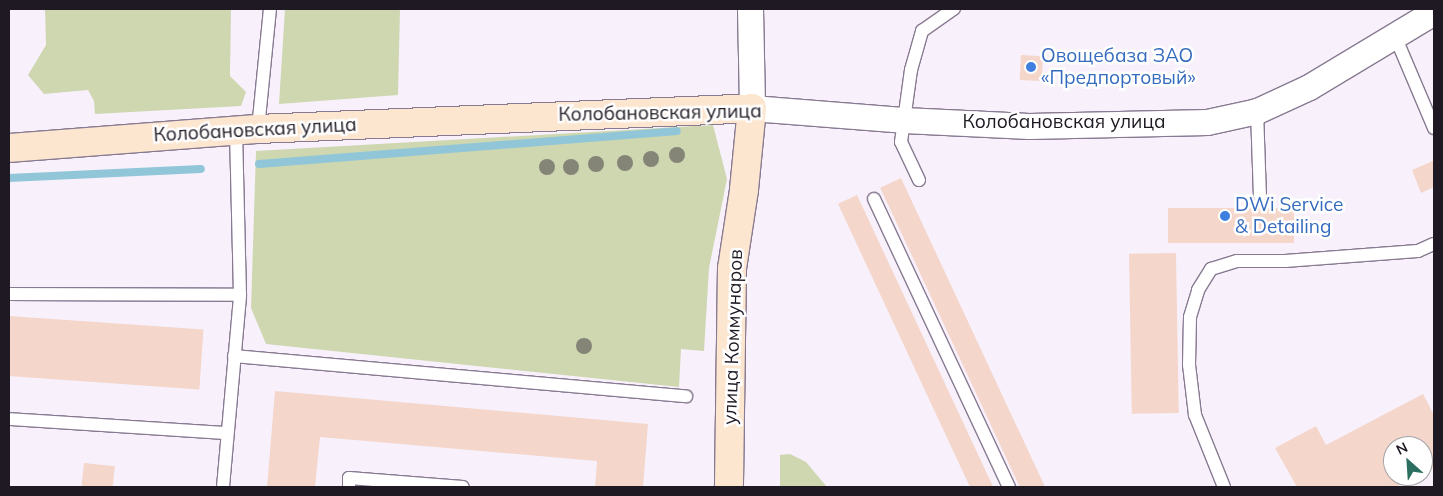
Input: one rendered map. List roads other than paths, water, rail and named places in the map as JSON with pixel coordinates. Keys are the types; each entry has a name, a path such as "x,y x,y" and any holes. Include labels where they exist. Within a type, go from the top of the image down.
{"street":[{"name":"улица Коммунаров","path":"728,487 732,268 744,190 752,108 750,9"},
{"name":"Колобановская улица","path":"9,148 247,130 752,108 903,120 1029,126 1207,122 1258,111 1309,87 1434,12"}],"lane":[{"path":"223,487 240,295 247,130 270,9"},
{"path":"918,180 901,142 911,70 922,30 954,9"},
{"path":"1395,36 1434,127"},
{"path":"1258,111 1260,196"},
{"path":"874,199 1009,487"},
{"path":"1224,487 1195,415 1190,365 1190,317 1198,290 1211,269 1237,261 1285,261 1418,251 1434,244"},
{"path":"9,294 240,295"},
{"path":"234,356 686,396"},
{"path":"9,418 227,433"},
{"path":"349,487 349,478 463,487"}],"waterway":[{"path":"259,164 677,131"},
{"path":"9,178 201,169"}],"place":[{"name":"Овощебаза ЗАО «Предпортовый»","path":"1031,67"},
{"name":"DWi Service & Detailing","path":"1225,216"}]}
